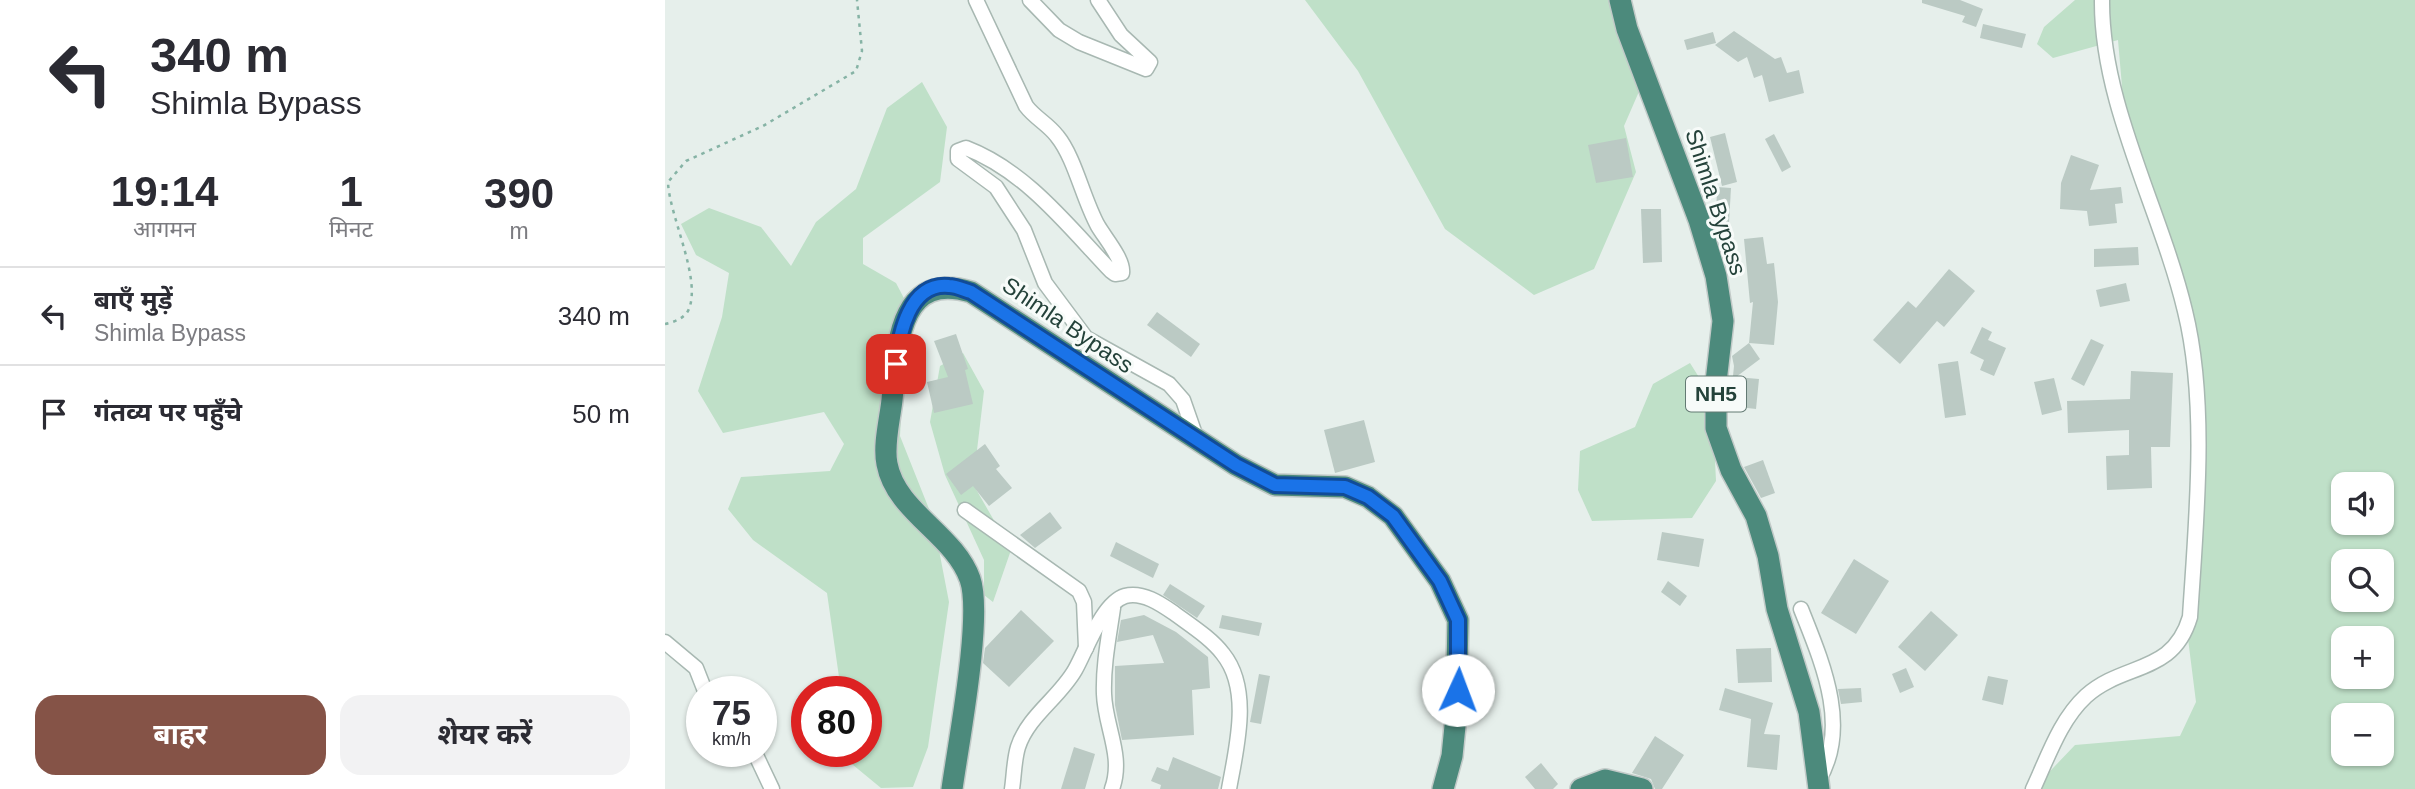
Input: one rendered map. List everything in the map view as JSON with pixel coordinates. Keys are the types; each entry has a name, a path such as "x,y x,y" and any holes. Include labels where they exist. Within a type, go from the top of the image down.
{"highway":[{"name":"Shimla Bypass","path":"1620,0 1627,29 1699,220 1716,276 1723,321 1716,382 1716,428 1731,470 1756,516 1768,556 1777,609 1809,712 1819,785"},
{"name":"Shimla Bypass","path":"952,789 974,617 970,579 952,550 899,492 887,463 898,342 907,312 926,292 948,285 971,292 1197,440 1275,485 1345,487 1368,497 1393,516 1440,581 1458,620 1459,663 1452,756 1443,789"},
{"path":"1581,789 1605,780 1642,789"}],"street":[{"path":"976,0 990,36 1026,106 1034,117 1057,135 1064,147 1091,212 1122,265 1122,273 1111,271 1007,168 967,148 958,151 958,159 996,187 1024,230 1045,283 1086,338 1168,384 1183,400 1197,440"},
{"path":"1030,0 1059,30 1079,42 1146,69 1150,62 1147,57 1121,35 1098,0"},
{"path":"2033,789 2071,711 2088,694 2107,682 2173,651 2185,635 2190,617 2198,413 2185,312 2109,73 2101,26 2102,0"},
{"path":"965,510 1079,591 1084,602 1086,650"},
{"path":"1012,789 1017,747 1028,727 1060,692 1099,623 1113,604 1125,596 1146,597 1162,605 1224,654 1233,671 1240,717 1229,789"},
{"path":"1112,789 1117,758 1104,697 1104,670 1113,604"},
{"path":"1801,609 1825,674 1831,703 1832,752 1819,785"},
{"path":"665,642 696,668 699,676"},
{"path":"762,767 772,789"}],"path":[{"path":"665,324 677,321 687,312 691,298 690,277 668,196 668,182 675,170 687,161 764,126 856,71 862,51 857,0"}],"green space":[{"path":"1305,0 1626,0 1641,87 1624,126 1636,172 1594,269 1534,295 1445,229 1358,71"},
{"path":"2075,0 2415,0 2415,789 2033,789 2075,745 2180,736 2196,702 2186,623 2202,506 2196,335 2123,98 2118,40 2053,58 2037,44 2044,27"},
{"path":"922,82 947,127 940,182 863,238 863,264 896,283 907,304 900,436 933,519 949,602 928,747 913,787 881,788 856,767 882,767 882,676 839,676 827,593 753,540 728,509 741,477 830,471 844,444 824,412 723,433 698,391 722,317 729,273 696,255 681,224 709,208 761,227 791,266 816,222 856,189 887,108"},
{"path":"963,353 984,391 973,484 1011,550 993,602 984,595 984,560 945,475 930,422 940,366"},
{"path":"1690,363 1712,398 1716,481 1692,518 1592,521 1578,490 1580,451 1635,427 1653,384"}],"building":[{"path":"1922,0 1960,0 1983,9 1976,27 1962,22 1965,16 1922,3"},
{"path":"1983,24 2026,34 2022,48 1980,38"},
{"path":"1734,31 1775,59 1781,57 1787,73 1799,70 1804,93 1769,102 1762,75 1754,78 1747,57 1738,62 1715,45"},
{"path":"1713,32 1716,43 1687,50 1684,40"},
{"path":"1725,133 1737,182 1722,186 1710,137"},
{"path":"1774,134 1791,167 1782,172 1765,139"},
{"path":"1626,138 1633,177 1596,183 1588,145"},
{"path":"2071,155 2099,165 2090,190 2121,187 2123,203 2115,204 2117,223 2089,226 2087,211 2060,209 2061,183"},
{"path":"1717,187 1731,188 1729,222 1716,221"},
{"path":"1641,209 1661,209 1662,262 1643,263"},
{"path":"1763,237 1767,264 1774,263 1778,302 1774,345 1749,343 1753,302 1750,303 1744,239"},
{"path":"2138,247 2139,265 2094,267 2094,249"},
{"path":"1949,269 1975,291 1944,327 1937,321 1900,364 1873,340 1908,301 1916,308"},
{"path":"2126,283 2130,301 2100,307 2096,290"},
{"path":"1157,312 1200,344 1191,357 1147,325"},
{"path":"1982,327 1992,332 1988,340 2006,348 1994,376 1980,370 1984,360 1970,353"},
{"path":"956,334 968,369 965,370 973,404 934,413 927,382 948,377 934,341"},
{"path":"2091,339 2104,345 2084,386 2071,379"},
{"path":"1749,343 1760,359 1736,377 1759,379 1756,409 1730,406 1734,366 1732,356"},
{"path":"1958,361 1966,415 1945,418 1938,364"},
{"path":"2131,371 2173,373 2170,447 2151,447 2152,488 2107,490 2106,456 2129,455 2129,430 2068,433 2067,401 2130,399"},
{"path":"2054,378 2062,410 2042,415 2034,382"},
{"path":"1364,420 1375,462 1335,473 1324,430"},
{"path":"985,444 1000,466 996,469 1012,488 989,506 973,486 961,495 946,474"},
{"path":"1763,460 1775,493 1761,498 1744,467"},
{"path":"1050,512 1062,528 1035,548 1020,535"},
{"path":"1662,532 1704,539 1699,567 1657,560"},
{"path":"1116,542 1159,564 1153,578 1110,556"},
{"path":"1854,559 1889,581 1856,634 1821,613"},
{"path":"1668,581 1687,596 1680,606 1661,592"},
{"path":"1170,584 1205,606 1197,618 1163,595"},
{"path":"1021,610 1054,641 1009,687 983,663 985,648"},
{"path":"1931,611 1958,635 1925,671 1898,647"},
{"path":"1144,615 1176,632 1208,657 1210,688 1192,690 1194,735 1122,740 1115,705 1115,666 1164,663 1153,635 1117,642 1121,620"},
{"path":"1222,615 1262,623 1259,636 1219,628"},
{"path":"1771,648 1772,682 1738,683 1736,649"},
{"path":"1906,668 1914,687 1900,693 1892,674"},
{"path":"1259,674 1270,676 1261,724 1250,722"},
{"path":"1988,676 2008,680 2003,705 1982,700"},
{"path":"1725,688 1773,703 1764,734 1780,735 1777,770 1747,767 1751,719 1719,710"},
{"path":"1861,688 1862,702 1841,704 1838,689"},
{"path":"1655,736 1684,755 1662,789 1655,789 1651,779 1632,773"},
{"path":"1074,747 1095,754 1085,789 1061,789"},
{"path":"1173,757 1221,777 1218,789 1160,789 1161,785 1151,781 1157,767 1168,771"},
{"path":"1541,763 1558,784 1553,789 1535,789 1525,777"}],"route":[{"path":"896,364 898,342 907,312 926,292 948,285 971,292 1236,465 1275,485 1304,488 1345,487 1368,497 1393,516 1440,581 1458,620 1458,690"}]}
